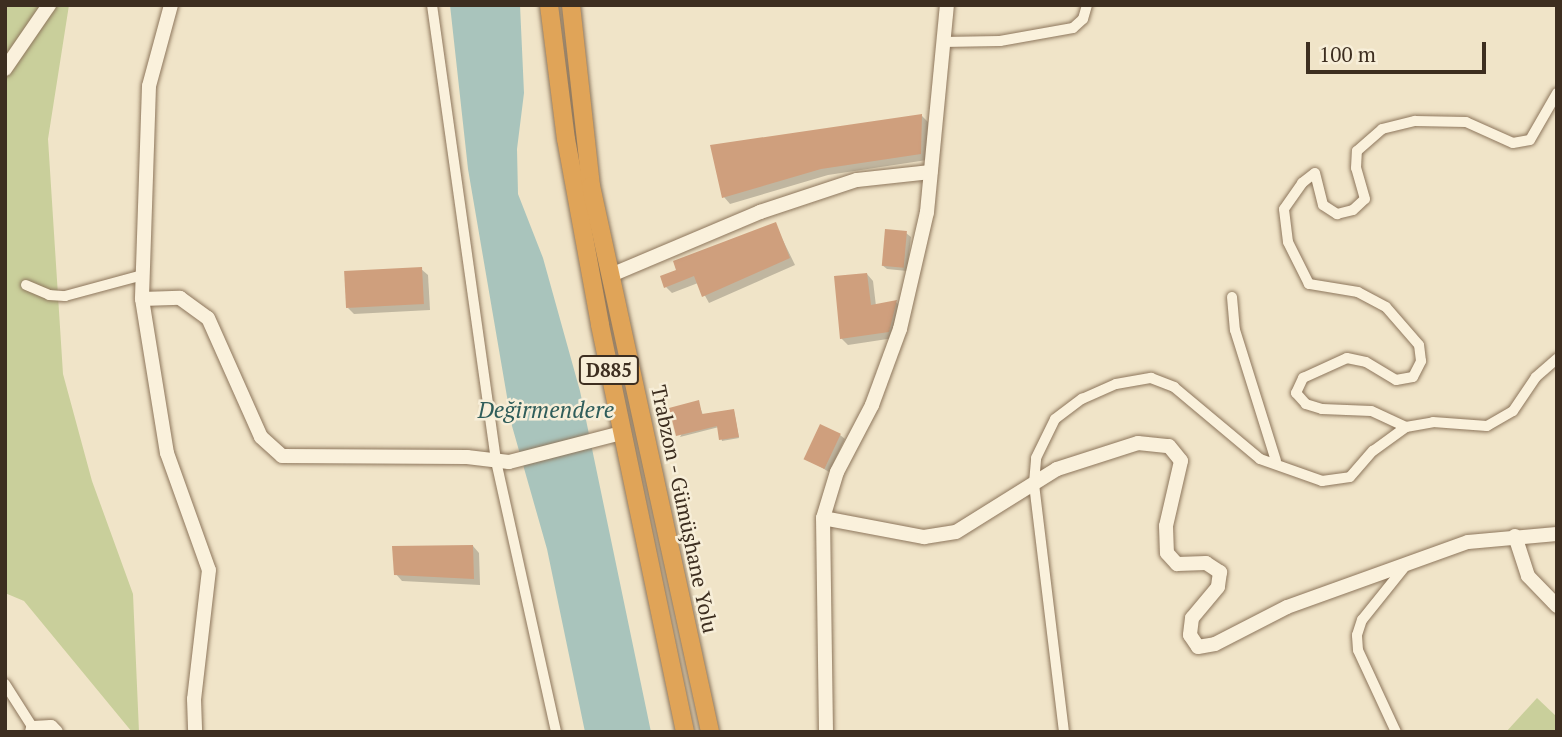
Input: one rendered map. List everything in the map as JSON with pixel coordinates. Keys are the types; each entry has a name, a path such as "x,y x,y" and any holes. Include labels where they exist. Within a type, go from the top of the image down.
{"highway":[{"name":"D885","path":"549,5 566,139 614,435 685,732"},
{"name":"Trabzon - Gümüşhane Yolu","path":"571,5 591,186 710,732"}],"street":[{"path":"5,69 49,5"},
{"path":"171,5 149,86 142,299 167,453 209,570 194,699 195,732"},
{"path":"432,5 502,462 556,732"},
{"path":"826,732 823,518 837,472 872,405 900,329 927,212 947,5"},
{"path":"943,42 1000,41 1073,28 1083,19 1087,5"},
{"path":"1406,427 1371,411 1322,410 1307,404 1296,393 1303,378 1347,358 1366,362 1396,380 1413,377 1421,361 1419,345 1386,307 1358,292 1309,284 1288,242 1284,209 1302,183 1315,173 1323,205 1337,214 1353,210 1365,199 1356,168 1357,151 1382,129 1415,121 1466,122 1513,143 1530,140 1557,93"},
{"path":"611,275 760,212 857,180 931,172"},
{"path":"26,285 49,295 65,296 142,275"},
{"path":"1232,297 1235,330 1276,461"},
{"path":"142,299 180,298 208,318 261,437 282,456 502,462 614,435"},
{"path":"1064,732 1034,483 1036,457 1055,419 1082,399 1116,384 1152,379 1174,387 1260,459 1276,461 1322,481 1350,477 1373,451 1406,427 1433,422 1487,426 1514,411 1536,377 1557,359"},
{"path":"823,518 924,537 956,532 1057,469 1138,443 1170,446 1181,461 1166,526 1167,553 1177,564 1206,563 1220,572 1218,587 1192,618 1190,635 1198,647 1214,644 1287,607 1468,542 1557,534"},
{"path":"1515,536 1518,555 1528,576 1557,606"},
{"path":"1396,732 1358,650 1357,635 1362,620 1408,564"},
{"path":"5,684 32,730 51,727 56,732"}],"green space":[{"path":"5,5 69,5 48,139 63,374 92,481 133,594 139,732 132,732 24,601 5,593"},
{"path":"1537,698 1557,717 1557,732 1506,732"}],"water":[{"name":"Değirmendere","path":"450,5 520,5 524,93 517,149 518,194 543,258 580,391 651,732 585,732 547,549 512,426 468,169"}],"building":[{"path":"922,114 921,154 821,169 722,198 710,145"},
{"path":"776,222 790,258 702,297 694,276 664,288 660,276 676,270 673,261"},
{"path":"885,229 907,231 904,268 882,266"},
{"path":"422,267 424,304 346,308 344,271"},
{"path":"867,273 871,305 897,300 889,332 840,339 834,276"},
{"path":"699,400 702,414 734,409 739,437 719,440 717,426 676,436 669,408"},
{"path":"820,424 841,434 824,469 804,459"},
{"path":"473,545 474,579 394,575 392,546"}]}
